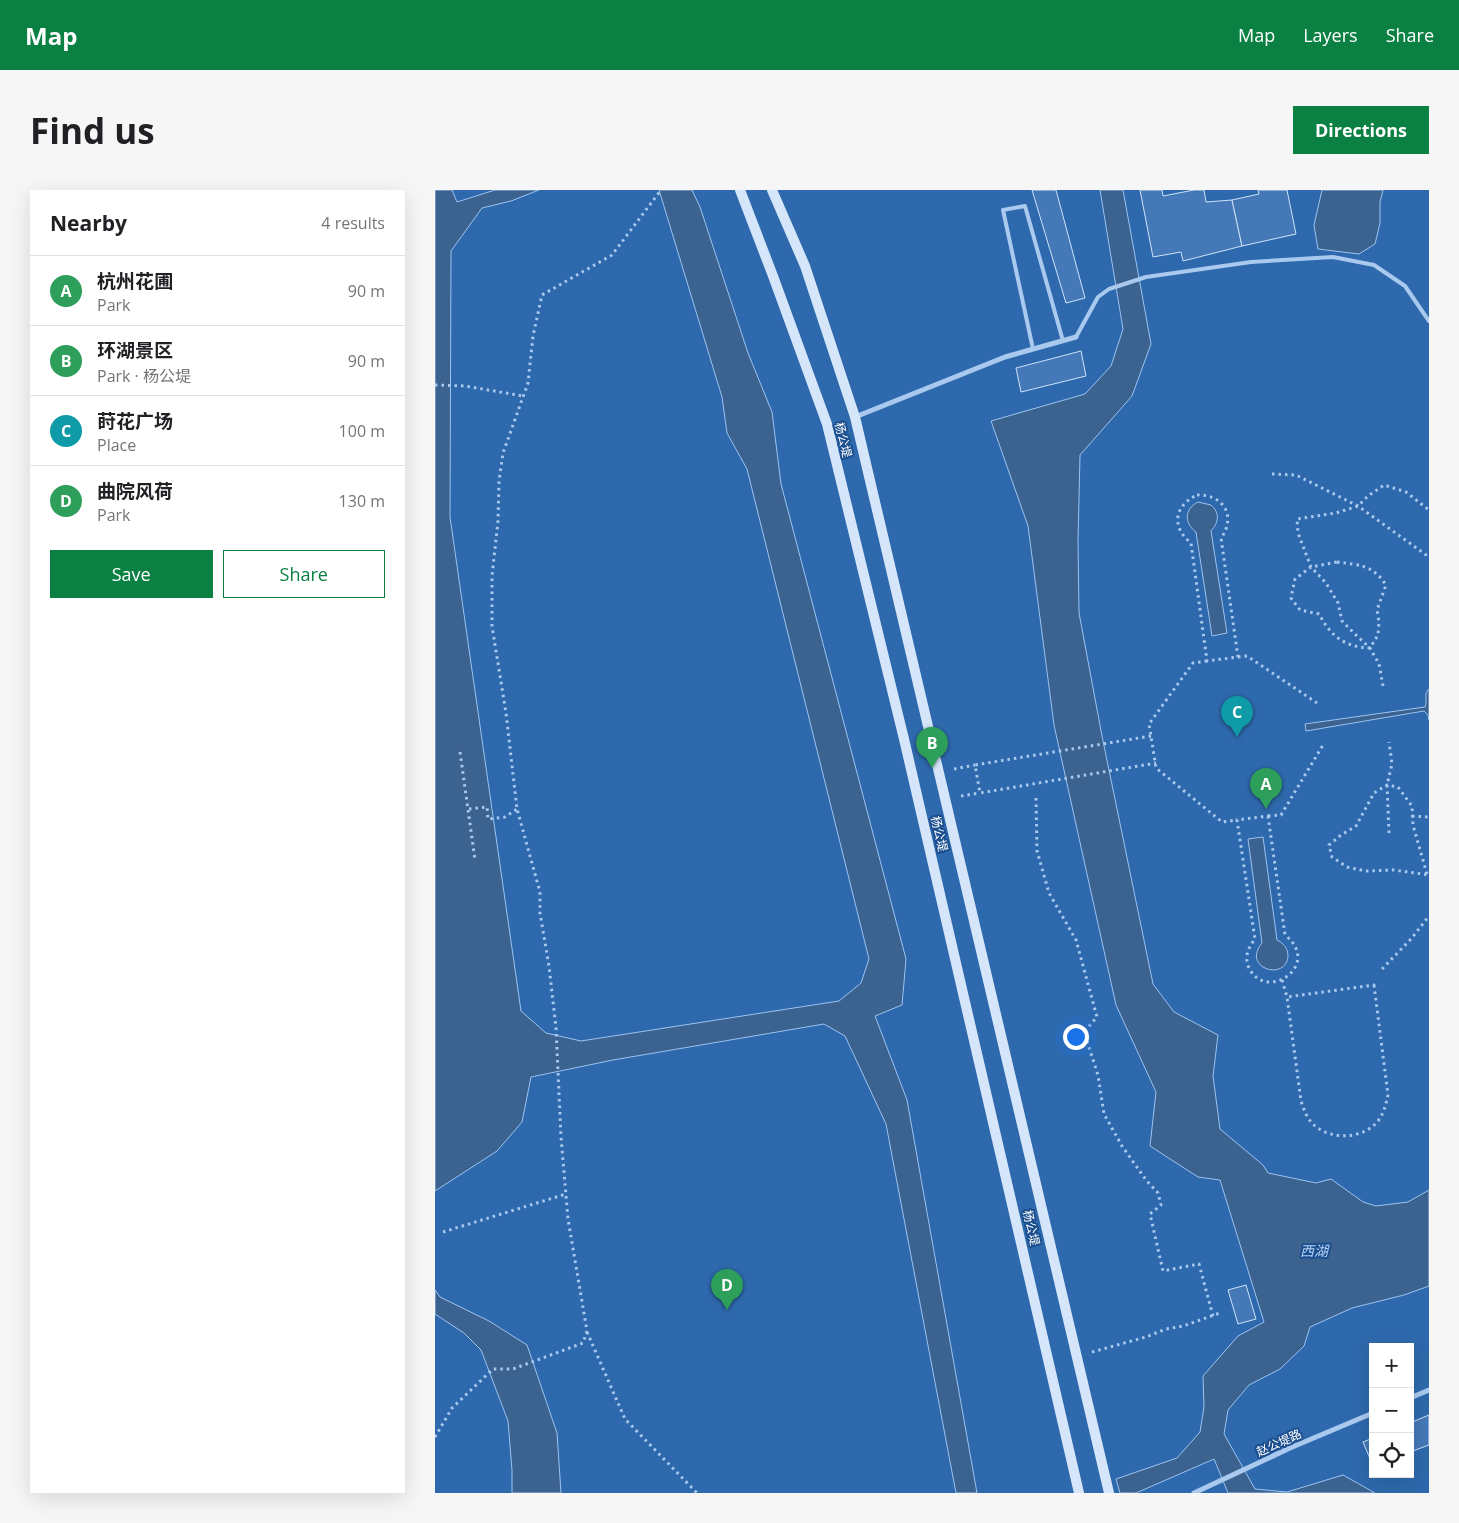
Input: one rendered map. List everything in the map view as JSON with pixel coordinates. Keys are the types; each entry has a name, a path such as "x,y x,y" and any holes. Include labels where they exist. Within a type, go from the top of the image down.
{"main road":[{"name":"杨公堤","path":"740,190 827,424 906,748 1079,1493"},
{"name":"杨公堤","path":"772,190 805,266 855,417 1109,1493"}],"street":[{"path":"855,417 1005,357 1076,337"},
{"path":"1414,1396 1429,1390"},
{"name":"赵公堤路","path":"1194,1493 1290,1448 1369,1415"}],"lane":[{"path":"1033,349 1003,210 1025,206 1063,341"},
{"path":"1076,337 1098,297 1109,289 1146,277 1251,262 1333,257 1374,265 1405,286 1429,321"}],"path":[{"path":"661,190 612,255 542,295 533,336 528,383 503,453 492,576 492,626 506,713 517,809 540,892 540,913 549,966 556,1028 561,1137 568,1219 587,1331 625,1419 697,1493"},
{"path":"435,385 465,386 523,396"},
{"path":"1272,474 1296,475 1358,506 1429,558"},
{"path":"1383,686 1379,664 1370,648 1342,621 1338,603 1326,583 1311,567 1299,533 1297,519 1336,513 1358,506 1384,485 1406,492 1429,510"},
{"path":"1207,661 1191,543 1179,530 1177,521 1182,505 1197,495 1213,497 1225,508 1228,515 1226,531 1221,538 1237,657"},
{"path":"1337,562 1362,566 1379,574 1386,585 1377,610 1379,622 1377,635 1370,648 1344,643 1327,629 1319,614 1300,610 1291,598 1295,580 1311,567 1337,562"},
{"path":"1317,703 1247,656 1237,657 1193,663 1149,724 1156,768 1222,822 1281,815 1323,745"},
{"path":"939,772 1151,736"},
{"path":"1389,742 1393,764 1387,785 1389,833"},
{"path":"460,752 475,860"},
{"path":"975,765 980,793 1155,763"},
{"path":"1387,785 1398,787 1412,806 1417,842 1428,874 1394,870 1365,871 1347,867 1331,857 1329,845 1356,826 1374,793 1387,785"},
{"path":"1036,798 1037,851 1049,892 1076,940 1097,1017 1085,1032 1098,1075 1104,1114 1122,1146 1146,1180 1158,1193 1161,1205 1150,1214 1163,1272 1199,1264 1213,1316"},
{"path":"469,809 487,806 488,819 505,817 517,809"},
{"path":"1237,820 1255,939 1249,946 1247,963 1257,977 1273,982 1282,980 1294,970 1297,955 1295,947 1285,935 1268,816"},
{"path":"1413,816 1429,817"},
{"path":"1382,969 1411,939 1429,916"},
{"path":"1282,980 1287,997 1301,1101 1306,1114 1315,1125 1327,1133 1340,1136 1354,1135 1367,1130 1378,1121 1385,1109 1388,1095 1373,985 1287,997"},
{"path":"443,1232 566,1194"},
{"path":"1076,1356 1146,1337 1166,1329 1183,1326 1220,1313"},
{"path":"435,1437 452,1408 493,1369 513,1369 583,1343 587,1331"}],"shaded area":[{"path":"435,190 1429,190 1429,1493 435,1493"}],"water":[{"path":"435,190 452,190 457,202 495,190 539,190 511,201 482,208 451,251 450,517 521,1011 546,1033 581,1041 839,1001 861,983 869,959 747,469 727,433 722,397 659,190 692,190 700,207 748,353 772,412 781,484 906,959 902,1005 875,1016 907,1100 977,1493 956,1493 886,1124 845,1036 824,1024 613,1060 531,1077 522,1122 497,1151 435,1191"},
{"name":"西湖","path":"1100,190 1123,190 1151,344 1132,396 1080,455 1079,613 1102,736 1153,984 1174,1012 1218,1035 1213,1076 1220,1129 1263,1165 1268,1173 1316,1183 1331,1179 1363,1202 1376,1206 1408,1202 1429,1190 1429,1286 1404,1295 1352,1308 1310,1327 1304,1346 1280,1369 1249,1385 1228,1410 1224,1434 1255,1489 1287,1492 1343,1475 1375,1493 1228,1493 1214,1459 1136,1493 1120,1493 1116,1479 1177,1458 1200,1432 1204,1407 1203,1376 1238,1336 1264,1322 1220,1180 1198,1177 1150,1146 1156,1092 1116,1005 1054,725 1028,526 991,421 1085,394 1111,366 1123,329"},
{"path":"1322,190 1383,190 1380,202 1380,223 1375,244 1359,254 1318,249 1314,225"},
{"path":"1198,502 1211,505 1217,514 1216,524 1211,531 1227,633 1212,636 1196,532 1189,524 1187,516 1190,508"},
{"path":"1429,689 1429,720 1428,715 1424,711 1306,731 1305,724 1425,707 1426,693"},
{"path":"1263,837 1277,940 1285,946 1288,956 1285,964 1273,970 1266,969 1260,965 1257,959 1257,952 1262,943 1248,839"},
{"path":"435,1290 440,1297 489,1321 527,1345 557,1433 561,1493 512,1493 508,1421 481,1350 464,1333 435,1314"}],"building":[{"path":"1032,190 1056,190 1085,298 1066,303"},
{"path":"1140,190 1162,190 1163,196 1204,190 1206,202 1232,200 1242,246 1183,261 1181,252 1153,257"},
{"path":"1258,190 1287,190 1296,234 1242,246 1232,200 1259,194"},
{"path":"1081,351 1086,376 1021,392 1016,368"},
{"path":"1246,1285 1256,1319 1238,1324 1228,1290"},
{"path":"1429,1415 1429,1445 1414,1451 1414,1433 1414,1421"},
{"path":"1369,1440 1369,1456 1363,1442"}],"place":[{"name":"莳花广场","path":"1237,737"},
{"name":"环湖景区","path":"932,768"},
{"name":"杭州花圃","path":"1266,809"},
{"name":"曲院风荷","path":"727,1310"}]}
